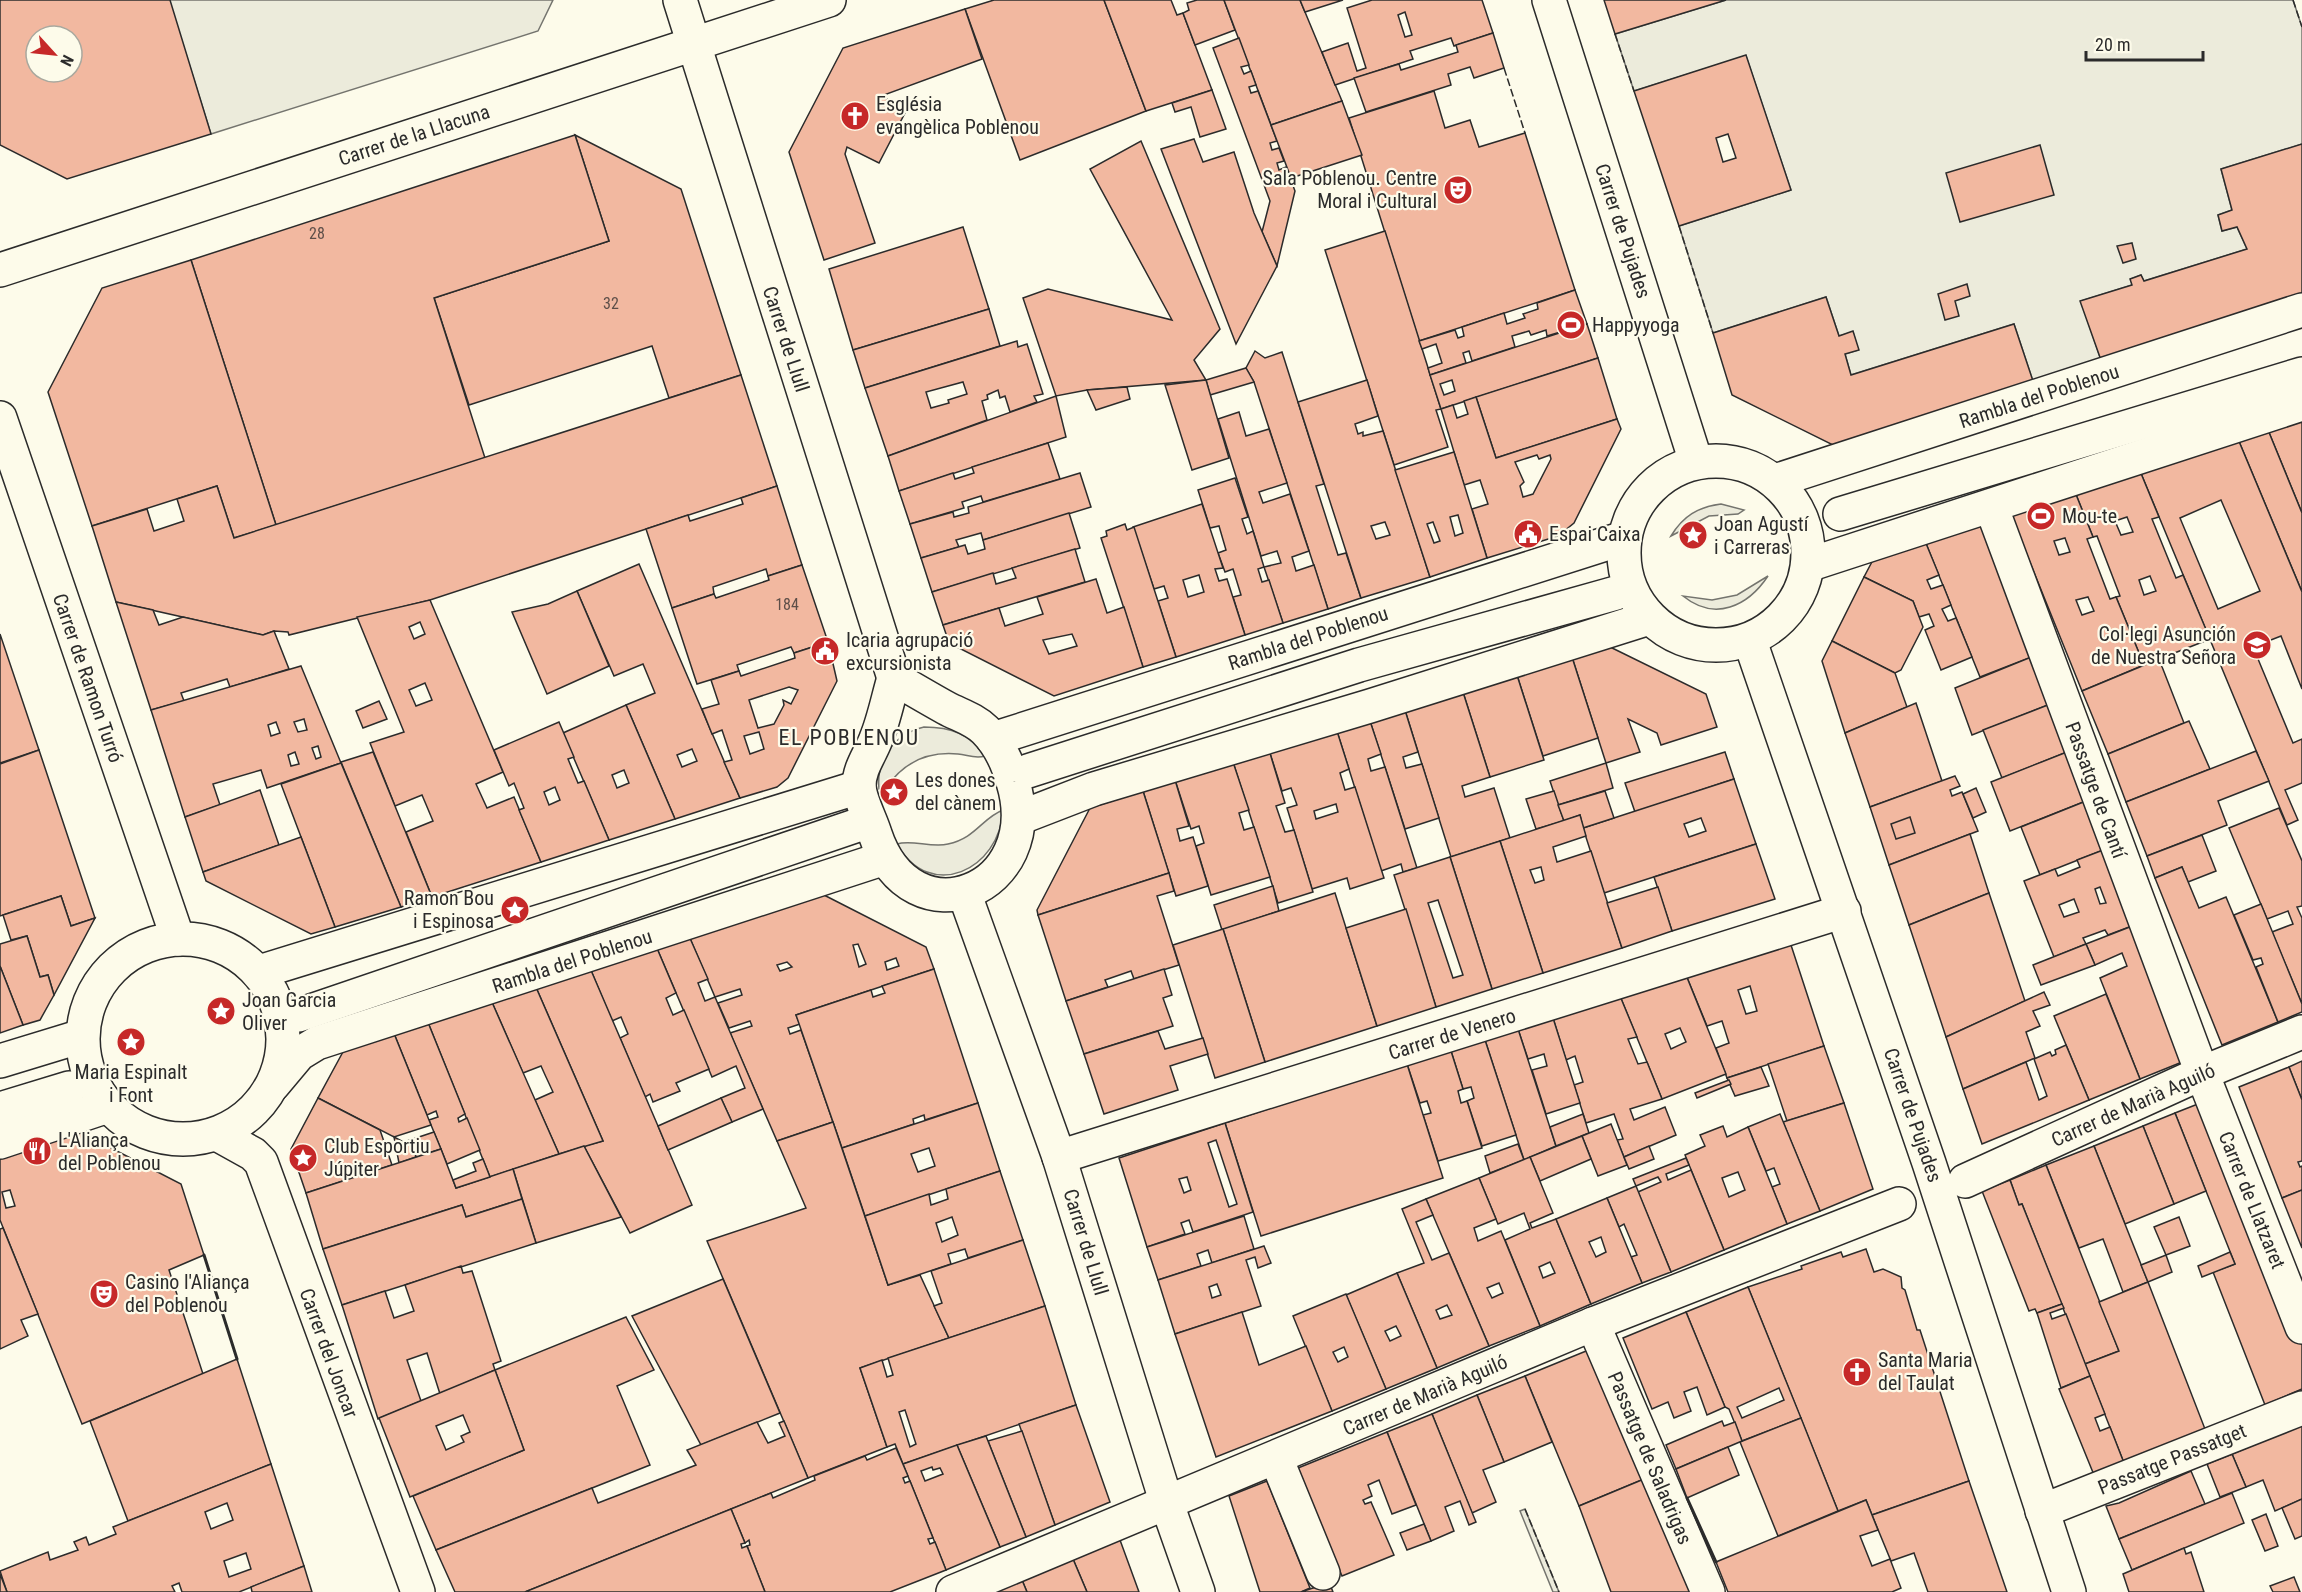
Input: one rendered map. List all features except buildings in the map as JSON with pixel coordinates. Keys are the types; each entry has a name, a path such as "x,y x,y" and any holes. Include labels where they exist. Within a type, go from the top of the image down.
{"street":[{"name":"Carrer de Llull","path":"680,0 894,678"},
{"name":"Carrer de la Llacuna","path":"0,270 829,0"},
{"name":"Carrer de Pujades","path":"1549,0 1696,462"},
{"name":"Rambla del Poblenou","path":"1775,481 2302,310"},
{"path":"1840,514 2302,374"},
{"path":"1808,565 2302,404"},
{"name":"Carrer de Ramon Turró","path":"0,418 178,939"},
{"path":"1724,460 1751,467 1775,481 1794,503 1804,526 1808,565 1797,598 1776,624 1750,641 1720,646 1681,640 1649,618 1630,589 1623,564 1624,538 1632,512 1648,489 1670,472 1696,462 1724,460"},
{"name":"Passatge de Cantí","path":"1991,506 2202,1073"},
{"name":"Rambla del Poblenou","path":"993,739 1624,538"},
{"name":"Rambla del Poblenou","path":"1028,771 1359,665 1616,594"},
{"path":"1019,818 1094,789 1370,706 1649,618"},
{"name":"Carrer de Pujades","path":"1750,641 1844,911 2068,1592"},
{"path":"894,678 973,721 993,739 1012,777 1019,818 1010,854 997,873 982,887 965,895 930,893 911,885 895,873 885,858 859,787 866,757 876,740 894,678"},
{"path":"876,740 901,720 930,710 948,709"},
{"path":"259,972 859,787"},
{"name":"Rambla del Poblenou","path":"299,1015 855,826"},
{"name":"Rambla del Poblenou","path":"273,1085 281,1064 284,1041 282,1019 276,999 259,972 217,944 178,939 154,943 132,952 112,968 94,992 86,1012 82,1036 84,1058 91,1080 108,1106 121,1119 142,1131 164,1138 184,1140 217,1134 249,1116 299,1054 317,1043 885,858"},
{"name":"Carrer de Llull","path":"965,895 1059,1157 1167,1504 1198,1592"},
{"name":"Carrer de Venero","path":"1059,1157 1844,911"},
{"name":"Carrer de Marià Aguiló","path":"1965,1181 2202,1073 2302,1032"},
{"path":"0,1061 82,1036"},
{"name":"Carrer de Llatzaret","path":"2202,1073 2302,1327"},
{"path":"0,1109 69,1088"},
{"path":"0,1142 108,1106"},
{"name":"Carrer del Joncar","path":"217,1134 253,1154 261,1162 418,1592"},
{"name":"Carrer de Marià Aguiló","path":"953,1592 1593,1324 1899,1204"},
{"name":"Passatge de Saladrigas","path":"1593,1324 1708,1592"},
{"name":"Passatge Passatget","path":"2042,1511 2302,1408"},
{"path":"1276,1458 1323,1573"}],"shaded area":[{"path":"169,0 553,0 538,31 211,134"},
{"path":"1726,0 2293,0 2302,27 2302,144 2221,169 2232,210 2218,215 2222,231 2237,227 2247,249 2144,281 2141,275 2131,279 2132,285 2081,301 2102,363 2034,384 2014,324 1851,375 1845,354 1858,350 1853,332 1839,336 1826,297 1713,333 1679,226 1791,190 1746,56 1634,91 1615,34"},
{"path":"1721,504 1744,510 1738,514 1709,516 1671,536 1686,518 1698,510"},
{"path":"1768,576 1751,595 1730,607 1707,608 1683,596 1712,600 1737,595"},
{"path":"924,727 943,728 959,733 973,742 985,756 947,754 926,757 908,765 886,788 879,789 881,767 890,749 904,735"},
{"path":"1003,810 999,831 990,849 977,863 961,872 944,875 927,872 911,862 897,844 908,842 942,845 958,841"},
{"path":"1525,1509 1559,1592 1553,1592 1520,1511"}],"fence":[{"path":"2293,0 2302,27"},
{"path":"1615,34 1634,91"},
{"path":"1504,68 1525,133"},
{"path":"1679,226 1713,333"},
{"path":"1525,1509 1559,1592"}],"wall":[{"path":"204,1255 237,1359"},
{"path":"1687,1498 1716,1562"}],"place":[{"name":"Església evangèlica Poblenou","path":"855,116"},
{"name":"Sala Poblenou. Centre Moral i Cultural","path":"1458,190"},
{"name":"Happyyoga","path":"1571,325"},
{"name":"Mou-te","path":"2041,516"},
{"name":"Espai Caixa","path":"1528,534"},
{"name":"Joan Agustí i Carreras","path":"1693,535"},
{"name":"Col·legi Asunción de Nuestra Señora","path":"2257,645"},
{"name":"Icaria agrupació excursionista","path":"825,651"},
{"name":"Les dones del cànem","path":"894,792"},
{"name":"Ramon Bou i Espinosa","path":"515,910"},
{"name":"Joan Garcia Oliver","path":"221,1011"},
{"name":"Maria Espinalt i Font","path":"131,1042"},
{"name":"L'Aliança del Poblenou","path":"37,1151"},
{"name":"Club Esportiu Júpiter","path":"303,1158"},
{"name":"Casino l'Aliança del Poblenou","path":"104,1294"},
{"name":"Santa Maria del Taulat","path":"1857,1372"}],"district":[{"name":"EL POBLENOU","path":"849,737"}]}
